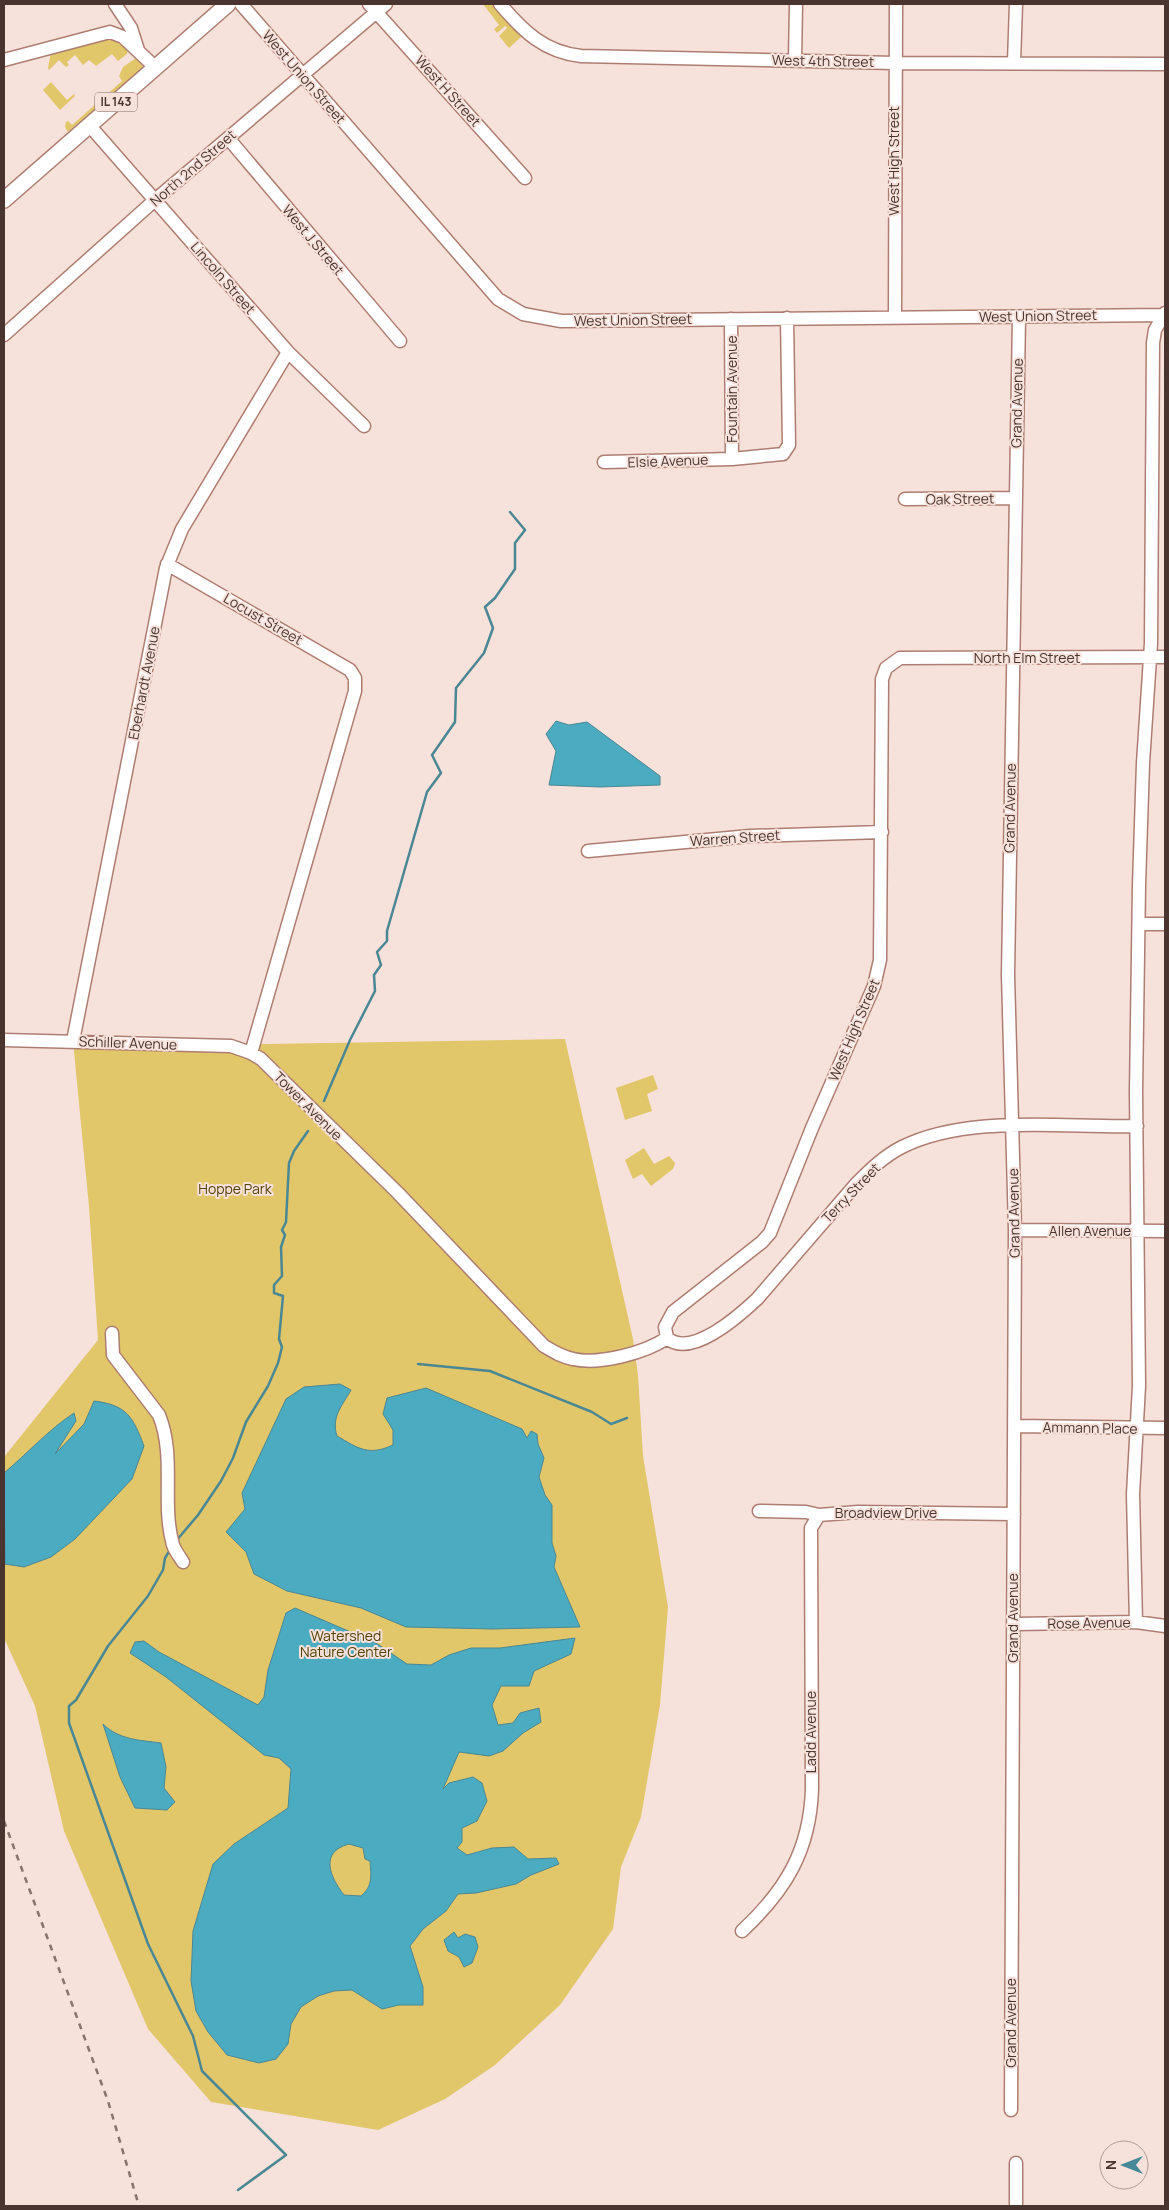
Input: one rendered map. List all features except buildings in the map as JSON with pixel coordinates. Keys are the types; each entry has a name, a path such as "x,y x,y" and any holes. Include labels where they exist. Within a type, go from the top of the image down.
{"main road":[{"name":"IL 143","path":"4,200 228,4"}],"street":[{"path":"115,4 131,28 138,50"},
{"name":"West Union Street","path":"240,4 491,292 511,308 534,317 561,321 1165,314"},
{"name":"West 4th Street","path":"500,4 516,23 534,39 553,50 572,55 895,63 1165,64"},
{"path":"795,60 796,4"},
{"name":"West High Street","path":"895,317 896,4"},
{"path":"1014,62 1016,4"},
{"name":"North 2nd Street","path":"4,335 377,6"},
{"name":"West H Street","path":"377,6 525,178"},
{"path":"4,60 110,32 123,37 155,67"},
{"name":"Lincoln Street","path":"90,125 288,352 364,426"},
{"name":"West J Street","path":"228,138 400,341"},
{"path":"1136,1622 1133,1494 1137,1428 1140,816 1151,657 1152,343 1156,330 1165,314"},
{"name":"Grand Avenue","path":"1011,2110 1015,1230 1008,975 1018,317"},
{"name":"Elsie Avenue","path":"604,462 732,459 783,454 789,445 787,318"},
{"name":"Fountain Avenue","path":"731,319 732,459"},
{"name":"Eberhardt Avenue","path":"73,1041 167,564 182,529 288,352"},
{"path":"1152,497 1165,497"},
{"name":"Oak Street","path":"904,499 1015,498"},
{"name":"Locust Street","path":"167,564 311,646 350,670 355,678 354,691 251,1052"},
{"name":"North Elm Street","path":"890,663 900,658 1165,657"},
{"name":"West High Street","path":"667,1338 665,1327 673,1312 762,1242 775,1223 812,1128 878,974 880,960 882,832 882,679 890,663"},
{"name":"Warren Street","path":"588,851 750,836 882,832"},
{"path":"1139,924 1165,924"},
{"name":"Schiller Avenue","path":"4,1040 231,1046 251,1052"},
{"name":"Tower Avenue","path":"251,1052 261,1059 398,1193 544,1346 566,1358 597,1360 650,1348 667,1338"},
{"name":"Terry Street","path":"667,1338 678,1344 708,1337 742,1313 766,1289 856,1183 872,1168 901,1148 943,1132 986,1126 1137,1126"},
{"name":"Allen Avenue","path":"1015,1230 1165,1231"},
{"path":"112,1333 113,1355 158,1415 163,1425 168,1451 167,1472 171,1534 174,1548 183,1562"},
{"name":"Ammann Place","path":"1014,1426 1165,1428"},
{"name":"Broadview Drive","path":"759,1511 798,1511 819,1515 858,1512 1014,1514"},
{"name":"Ladd Avenue","path":"742,1931 758,1916 790,1875 804,1844 809,1824 812,1789 811,1528 812,1523 819,1515"},
{"name":"Rose Avenue","path":"1013,1624 1136,1622 1165,1626"},
{"path":"1016,2163 1016,2206"}],"green space":[{"path":"483,4 494,4 522,36 509,48 499,36 507,28 505,26 497,33 494,29 499,25"},
{"path":"103,37 119,40 128,49 127,54 118,61 112,54 96,66 89,60 83,65 75,55 67,62 69,65 66,67 59,60 49,70 51,52"},
{"path":"136,58 144,68 68,132 65,127 66,122 68,121 72,125 122,81 119,76 123,67"},
{"path":"51,82 67,100 74,94 75,96 60,110 43,90"},
{"name":"Watershed Nature Center","path":"565,1039 633,1339 638,1375 643,1456 668,1607 660,1705 641,1817 621,1867 613,1929 560,2005 495,2065 445,2099 378,2130 211,2102 148,2029 64,1831 35,1706 4,1638 4,1457 98,1340 89,1207 73,1041 266,1044"},
{"path":"653,1075 658,1089 647,1094 652,1111 625,1120 616,1088"},
{"path":"644,1148 654,1164 669,1156 675,1163 673,1169 651,1186 642,1174 633,1179 625,1160"}],"water":[{"path":"556,721 569,725 587,722 660,776 660,785 600,787 549,785 556,751 546,734"},
{"path":"340,1384 351,1390 336,1417 337,1436 364,1450 377,1450 393,1445 393,1430 383,1414 387,1398 426,1388 522,1429 527,1438 531,1431 537,1434 538,1444 544,1458 539,1477 545,1495 552,1505 552,1543 556,1556 554,1567 580,1627 493,1629 406,1627 361,1608 287,1591 254,1574 246,1552 226,1532 245,1509 242,1493 286,1399 304,1387"},
{"path":"94,1401 121,1409 136,1427 144,1446 132,1479 75,1539 51,1557 24,1567 5,1564 4,1473 47,1434 74,1413 76,1421 55,1454 84,1424"},
{"path":"295,1608 376,1643 407,1664 431,1665 449,1655 471,1648 500,1648 575,1638 571,1654 534,1671 529,1686 501,1686 492,1705 498,1725 513,1723 520,1713 539,1708 541,1722 523,1733 503,1751 489,1756 459,1752 443,1789 449,1783 473,1777 482,1783 487,1801 477,1821 462,1828 462,1842 457,1848 467,1855 492,1848 514,1847 528,1859 556,1858 559,1864 531,1875 516,1884 476,1893 458,1894 446,1911 423,1929 410,1946 423,1987 423,2005 399,2005 382,2009 352,1990 334,1991 318,1996 301,2007 291,2024 288,2044 276,2059 259,2063 227,2055 208,2032 196,2011 191,1981 193,1931 213,1864 234,1844 288,1808 291,1769 279,1758 264,1755 166,1677 130,1653 135,1642 144,1641 159,1652 258,1705 264,1697 268,1670 286,1613","holes":["349,1844 363,1848 365,1859 370,1861 371,1876 368,1888 361,1896 344,1895 332,1873 331,1859 334,1853"]},
{"path":"103,1724 123,1736 161,1743 166,1767 164,1788 175,1802 167,1810 135,1808 120,1777"},
{"path":"454,1932 458,1938 465,1934 475,1937 478,1947 472,1963 464,1967 459,1957 448,1951 444,1940"}],"waterway":[{"path":"324,1101 350,1040 375,991 374,975 381,965 377,952 387,941 387,931 427,792 441,773 432,755 455,722 456,688 484,653 493,628 485,607 495,598 515,569 515,543 525,530 510,512"},
{"path":"176,1541 198,1515 221,1481 233,1458 246,1422 268,1386 278,1363 282,1347 279,1339 283,1296 274,1293 274,1285 282,1276 281,1247 285,1235 282,1230 286,1222 289,1163 294,1151 308,1131"},
{"path":"418,1364 490,1371 592,1412 611,1424 627,1418"},
{"path":"170,1550 165,1558 163,1570 148,1596 108,1646 76,1700 69,1706 69,1723 148,1944 193,2036 202,2071 286,2155 238,2190"}],"railway":[{"path":"4,1821 108,2101 139,2206"}],"park label":[{"name":"Hoppe Park","path":"235,1189"}]}
